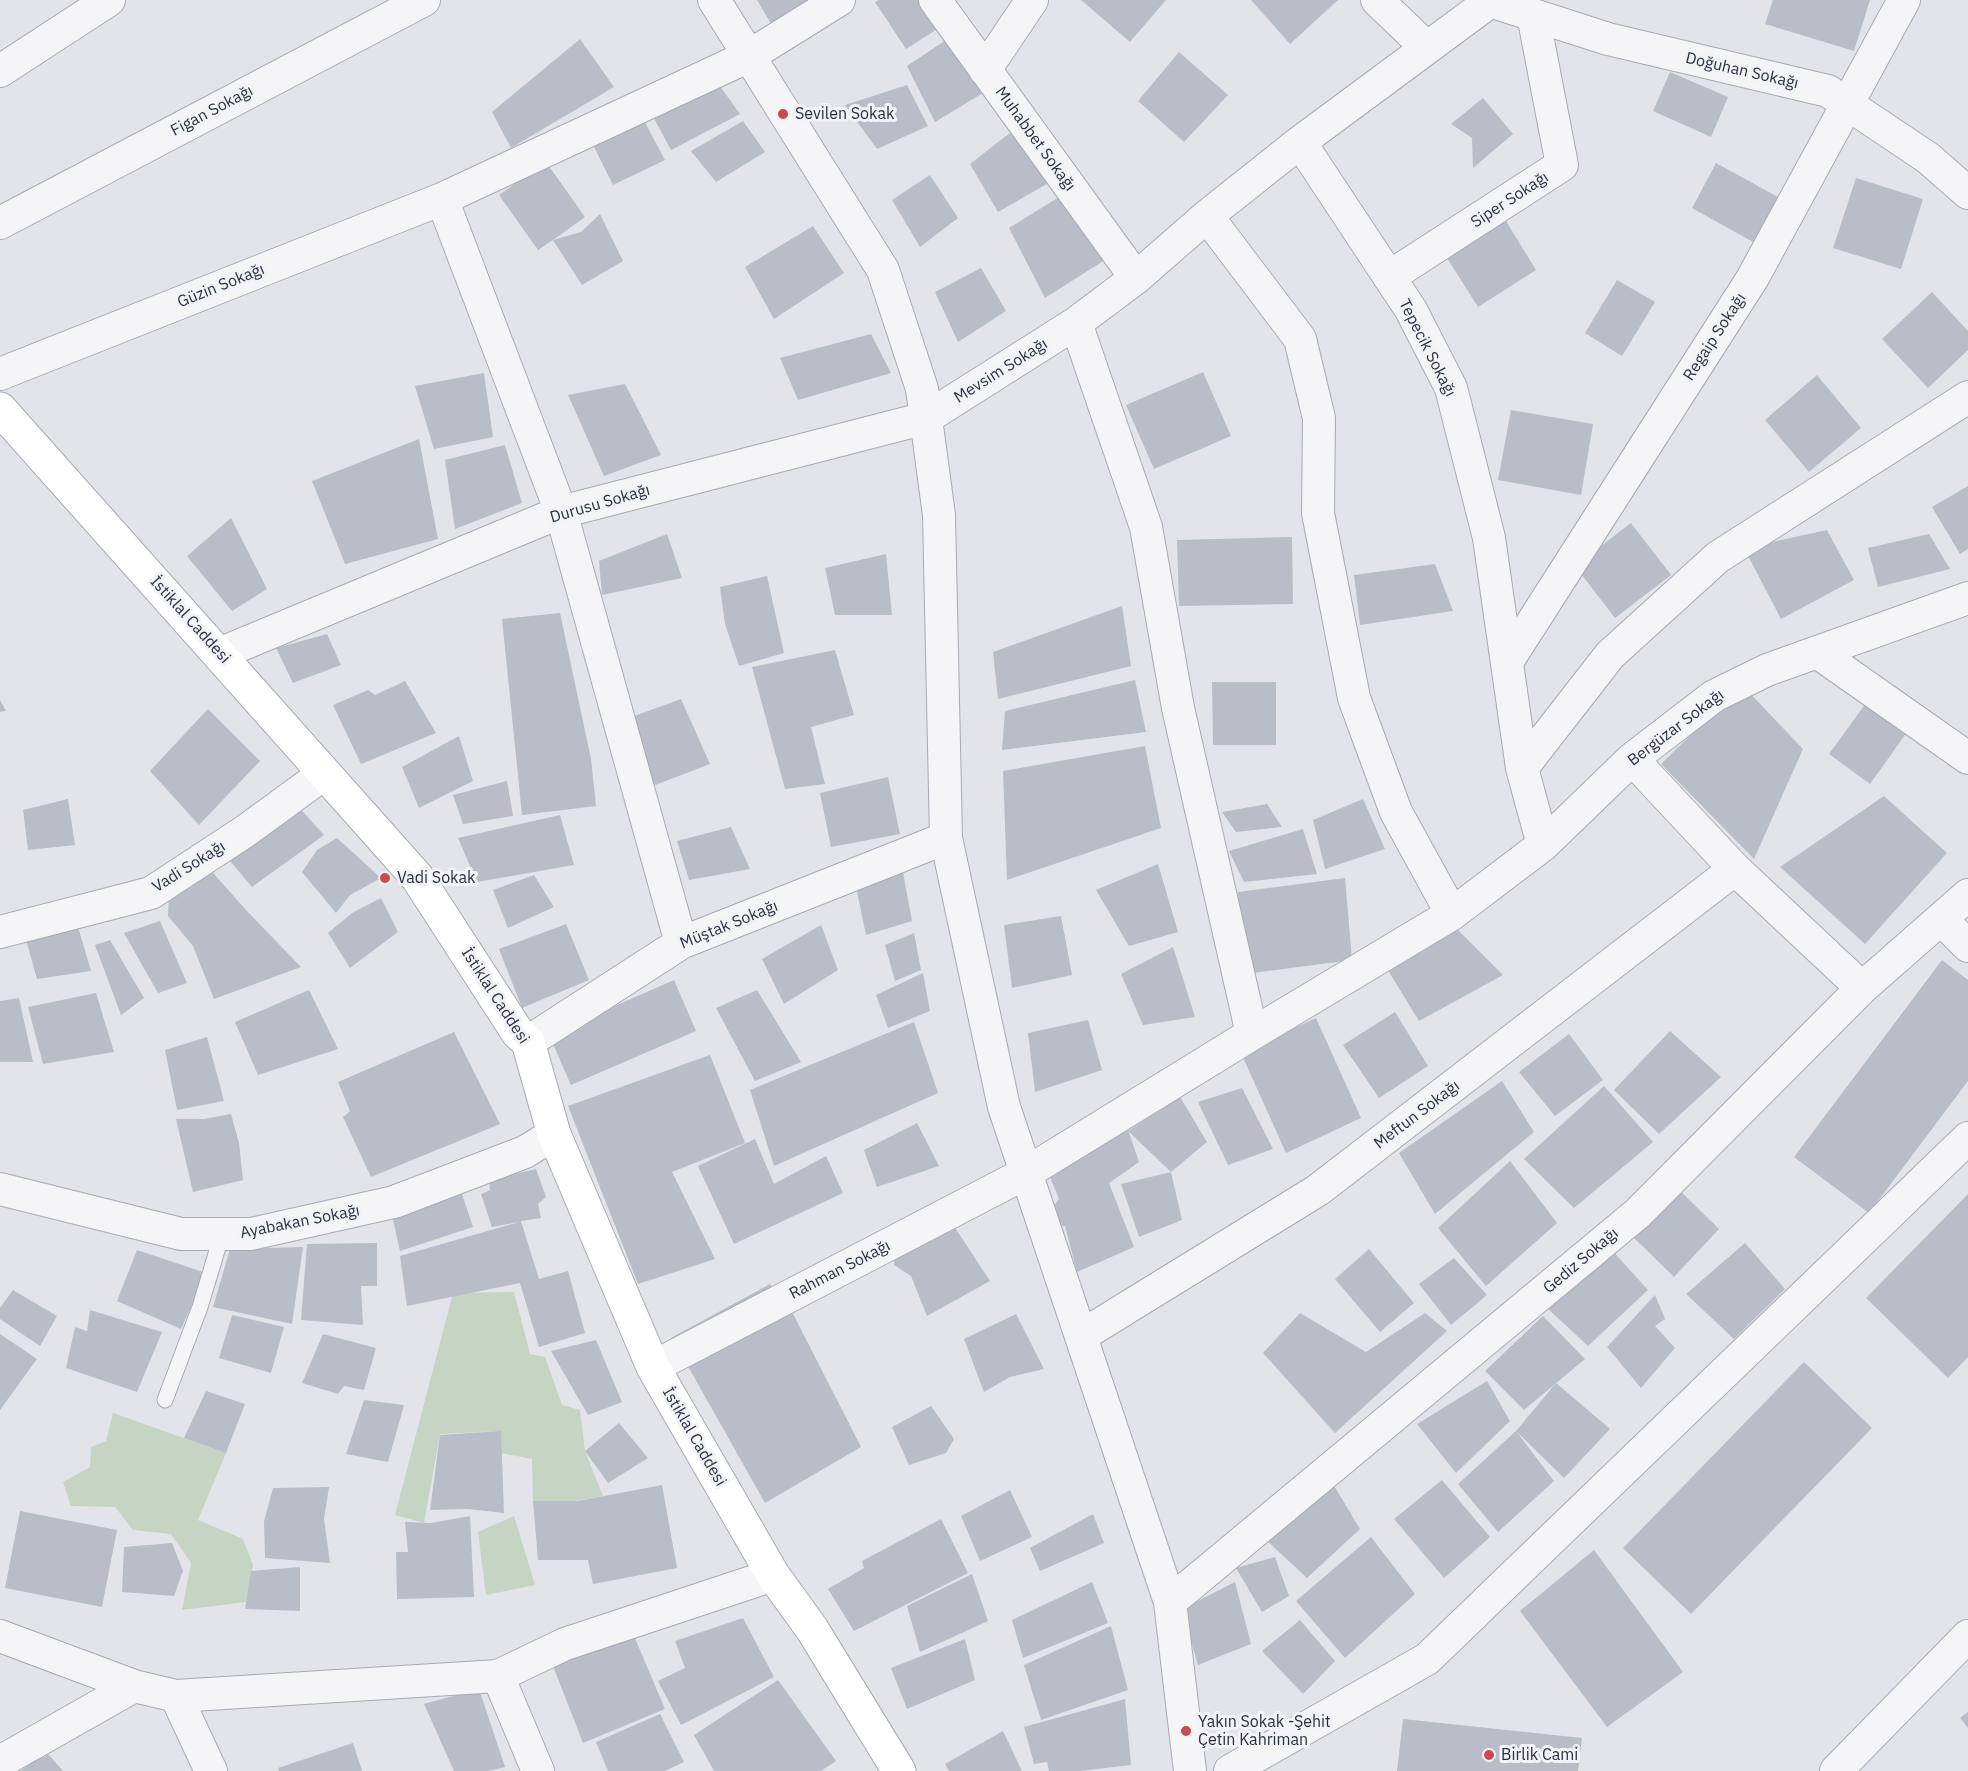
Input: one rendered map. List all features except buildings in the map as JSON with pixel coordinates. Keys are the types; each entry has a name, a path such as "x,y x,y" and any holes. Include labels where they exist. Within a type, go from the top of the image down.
{"street":[{"path":"0,71 109,0"},
{"name":"Figan Sokağı","path":"0,223 424,0"},
{"path":"714,0 883,270 922,389 939,515 946,838 1004,1107 1170,1602 1190,1771"},
{"name":"Güzin Sokağı","path":"0,374 442,199 749,56 838,0"},
{"name":"Muhabbet Sokağı","path":"935,0 1136,278"},
{"path":"985,70 1032,0"},
{"path":"1377,0 1427,48"},
{"name":"Regaip Sokağı","path":"1507,662 1752,279 1904,0"},
{"path":"1076,323 1146,527 1178,708 1252,1034 1452,914 1396,812 1354,698 1318,513 1319,418 1300,339 1207,216 1300,142 1491,1"},
{"name":"Doğuhan Sokağı","path":"1491,1 1608,39 1828,91 1928,158 1968,193"},
{"name":"Siper Sokağı","path":"1389,278 1562,165 1533,15"},
{"name":"Tepecik Sokağı","path":"1300,142 1411,310 1451,388 1489,538 1522,768 1543,845"},
{"path":"442,199 561,512 681,943"},
{"name":"Mevsim Sokağı","path":"926,418 1076,323 1136,278 1207,216"},
{"path":"1522,768 1610,656 1718,557 1968,397"},
{"name":"İstiklal Caddesi","path":"0,409 417,877 518,1033 528,1042 554,1134 653,1367 773,1575 812,1629 899,1771"},
{"name":"Durusu Sokağı","path":"219,654 561,512 926,418"},
{"name":"Bergüzar Sokağı","path":"1452,914 1543,845 1632,759 1714,696 1767,670 1968,598"},
{"path":"1817,652 1968,758"},
{"path":"1632,759 1735,869 1862,988"},
{"name":"Vadi Sokağı","path":"0,932 151,893 244,832 325,773"},
{"name":"Müştak Sokağı","path":"528,1042 681,943 946,838"},
{"name":"Meftun Sokağı","path":"1081,1336 1318,1191 1735,869"},
{"name":"Gediz Sokağı","path":"1170,1602 1638,1213 1862,988 1942,920 1968,894"},
{"path":"1942,920 1968,946"},
{"name":"Rahman Sokağı","path":"653,1367 1026,1173 1252,1034"},
{"name":"Ayabakan Sokağı","path":"0,1189 181,1234 251,1234 393,1203 525,1152 554,1134"},
{"path":"1230,1771 1427,1659 1968,1138"},
{"path":"0,1636 134,1686 176,1696 498,1676 565,1644 773,1575"},
{"path":"1836,1771 1968,1636"},
{"path":"498,1676 538,1771"},
{"path":"0,1762 134,1686"},
{"path":"176,1696 211,1771"}],"lane":[{"path":"165,1400 200,1307 222,1234"}],"green space":[{"path":"514,1292 530,1354 545,1357 562,1405 580,1410 585,1451 603,1496 569,1502 533,1501 532,1459 501,1453 500,1431 440,1434 424,1523 395,1515 453,1293"},
{"path":"113,1413 226,1453 198,1520 243,1539 253,1565 246,1602 182,1610 191,1563 171,1534 133,1530 115,1507 71,1506 63,1482 90,1467 91,1447 106,1441"},
{"path":"514,1516 535,1585 486,1595 478,1532"}],"place":[{"name":"Sevilen Sokak","path":"783,114"},
{"name":"Vadi Sokak","path":"385,878"},
{"name":"Yakın Sokak -Şehit Çetin Kahriman","path":"1186,1731"},
{"name":"Birlik Cami","path":"1489,1755"}]}
